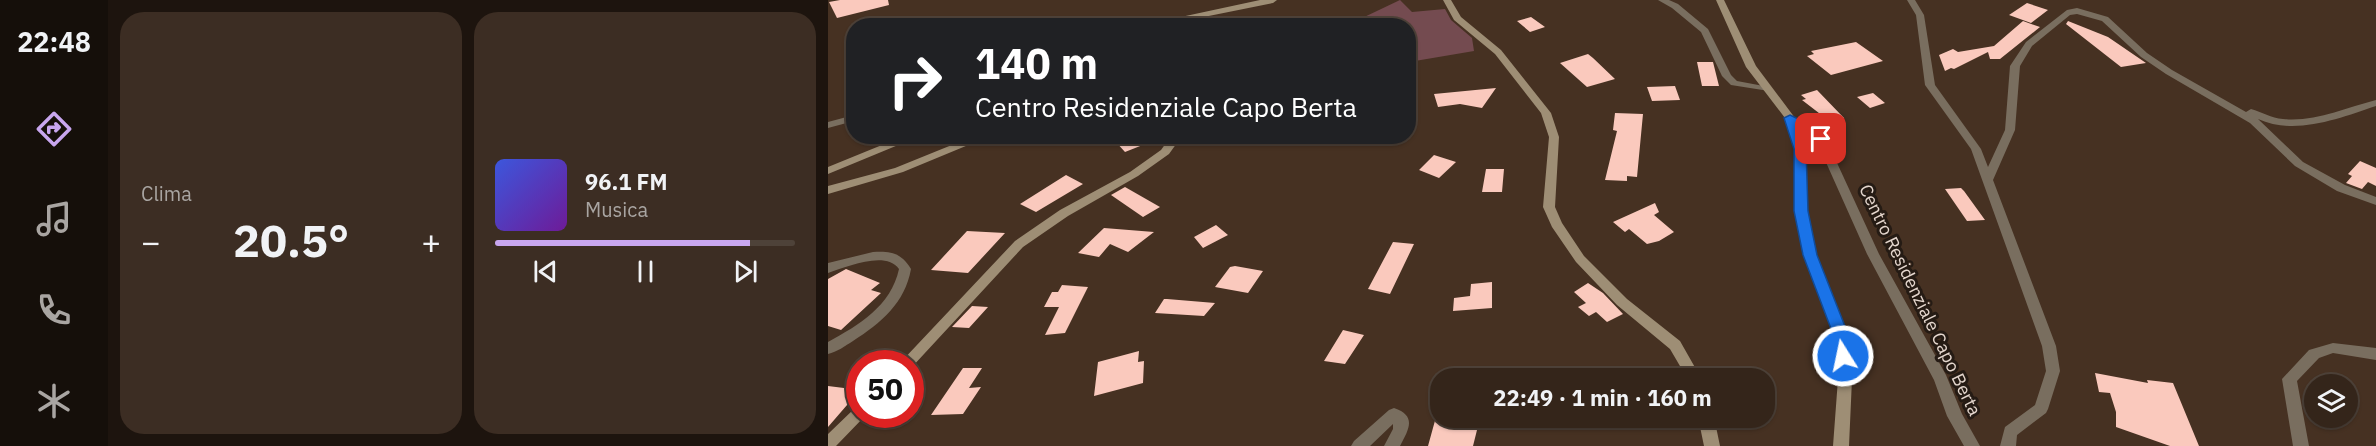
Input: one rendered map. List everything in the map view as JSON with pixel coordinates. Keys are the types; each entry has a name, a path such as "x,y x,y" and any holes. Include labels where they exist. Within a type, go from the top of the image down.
{"main road":[{"path":"1183,18 1273,0"},
{"path":"1447,0 1457,18 1498,52 1546,113 1554,136 1549,207 1556,224 1580,259 1622,302 1675,345 1688,368"},
{"path":"1720,0 1751,67 1790,118 1800,149 1801,211 1810,255 1840,334 1845,379 1840,446"},
{"path":"828,171 895,144"},
{"path":"828,190 899,170 965,144"},
{"path":"919,350 1019,243 1064,213 1134,174 1165,152 1171,144"},
{"path":"828,444 846,426"},
{"path":"1708,428 1712,446"}],"street":[{"path":"1662,0 1675,6 1705,31 1727,76 1734,83 1766,89"},
{"path":"1911,0 1920,15 1930,86 1976,149 2049,346 2053,371 2041,408 2010,432 2008,446"},
{"path":"1988,179 2010,130 2014,66 2029,44 2067,13 2077,11 2105,19 2160,66 2254,121 2299,164 2341,188 2376,201"},
{"path":"2214,98 2276,122 2304,123 2376,103"},
{"name":"Centro Residenziale Capo Berta","path":"1790,118 1811,130 1821,139 1873,254 1941,379 1955,416 1972,446"},
{"path":"828,125 846,120"},
{"path":"828,268 879,256 899,260 905,269 902,282 890,303 861,328 828,349"},
{"path":"2301,446 2289,379 2314,354 2333,348 2376,354"},
{"path":"1359,446 1394,414 1401,418 1402,425 1392,446"}],"shaded area":[{"path":"1400,0 1412,12 1445,9 1451,20 1472,38 1474,51 1416,61 1416,18 1362,18"}],"building":[{"path":"888,0 889,5 837,18 829,2"},
{"path":"2027,3 2048,10 2031,23 2009,15"},
{"path":"1531,17 1545,27 1530,32 1517,21"},
{"path":"2023,21 2040,27 2000,59 1990,59 1988,52 1954,69 1945,71 1939,55 1953,49 1958,52 1994,46"},
{"path":"2068,21 2108,37 2146,63 2121,67 2066,24"},
{"path":"1856,42 1883,61 1831,75 1807,56 1814,54 1811,51"},
{"path":"1588,54 1615,79 1587,87 1560,63"},
{"path":"1697,62 1713,62 1719,86 1702,86"},
{"path":"1675,86 1680,100 1652,101 1647,87"},
{"path":"1496,88 1482,108 1460,104 1438,107 1434,94"},
{"path":"1817,90 1844,118 1838,122 1828,120 1802,100 1806,99 1801,95"},
{"path":"1873,93 1885,103 1870,108 1857,97"},
{"path":"1615,113 1643,114 1637,177 1627,176 1627,181 1605,180 1617,131 1613,130"},
{"path":"1118,144 1145,144 1125,152"},
{"path":"1434,155 1456,162 1439,178 1419,170"},
{"path":"2360,161 2376,168 2376,186 2368,182 2362,189 2346,183 2352,176 2348,174"},
{"path":"1486,169 1504,169 1502,192 1482,192"},
{"path":"1066,175 1083,184 1036,212 1020,204"},
{"path":"1125,187 1160,207 1143,217 1111,195"},
{"path":"1961,188 1985,220 1967,221 1945,189"},
{"path":"1655,203 1659,212 1654,215 1674,232 1659,241 1647,244 1629,229 1625,232 1613,222"},
{"path":"1216,225 1228,235 1203,248 1194,237"},
{"path":"1104,228 1154,232 1128,252 1110,244 1099,257 1078,253"},
{"path":"967,231 1005,233 968,273 931,270"},
{"path":"1393,242 1414,244 1390,294 1368,289"},
{"path":"1230,267 1263,271 1248,293 1215,287"},
{"path":"846,269 880,283 871,290 881,293 841,330 828,326 828,279"},
{"path":"1492,282 1492,308 1453,311 1454,298 1470,296 1471,284"},
{"path":"1588,283 1603,293 1623,314 1607,322 1596,312 1589,316 1578,307 1586,303 1574,292"},
{"path":"1062,285 1088,287 1065,333 1045,335 1059,307 1044,307 1052,292 1058,292"},
{"path":"1164,299 1215,303 1204,316 1155,313"},
{"path":"972,306 988,307 969,328 952,327"},
{"path":"1343,330 1364,335 1345,364 1324,361"},
{"path":"1139,351 1138,362 1144,361 1143,383 1094,396 1098,362"},
{"path":"963,368 982,368 969,388 981,387 963,414 931,415"},
{"path":"2095,373 2148,383 2147,380 2173,383 2199,446 2170,446 2116,427 2116,412 2110,393 2099,392"},
{"path":"828,386 846,388 846,406 828,427"},
{"path":"1433,428 1473,428 1477,430 1473,446 1428,446"}],"route":[{"path":"1821,139 1811,130 1790,118 1800,149 1801,211 1810,255 1840,334 1843,356"}]}
